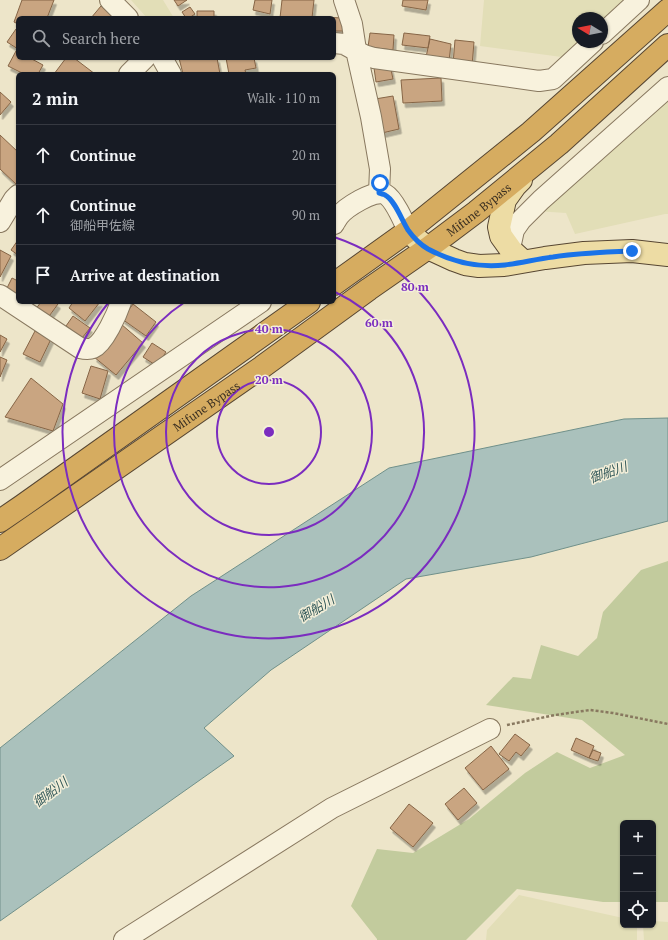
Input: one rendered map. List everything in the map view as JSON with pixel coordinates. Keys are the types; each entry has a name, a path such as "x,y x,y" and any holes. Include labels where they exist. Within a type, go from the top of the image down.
{"highway":[{"path":"336,283 408,231 531,132 668,10"},
{"name":"Mifune Bypass","path":"0,549 262,367 476,212 559,144 668,45"},
{"name":"Mifune Bypass","path":"0,521 29,502 306,304"}],"main road":[{"path":"517,256 501,236 499,227 505,200 515,186 547,153"},
{"path":"408,231 428,248 465,264 479,266 504,265 517,256 545,258 592,252 632,251 668,255"}],"street":[{"path":"110,0 126,16"},
{"path":"344,0 352,24 356,50 371,117 380,169 379,193"},
{"path":"608,28 639,0"},
{"path":"336,43 344,44 364,55 374,58 539,81 553,79 587,48"},
{"path":"131,72 143,60"},
{"path":"163,60 170,72"},
{"path":"517,256 511,244 514,230 521,220 541,200 668,87"},
{"path":"336,221 339,216 355,203 372,194 379,193 385,195 393,203 408,231"},
{"path":"0,222 16,198"},
{"path":"0,295 80,348 88,350 94,348 100,342 115,319 120,304"},
{"path":"0,480 258,304"},
{"path":"124,940 332,808 490,729"}],"path":[{"path":"490,729 555,715 590,710 668,724"}],"shaded area":[{"path":"131,0 163,0 173,16 145,16"},
{"path":"484,0 625,0 608,18 608,12 572,12 572,48 578,48 569,58 480,46"},
{"path":"668,98 668,214 575,234 566,213 536,211"},
{"path":"519,895 620,917 620,928 637,928 637,940 486,940 487,930"},
{"path":"656,921 668,922 668,940 644,940 643,928 656,928"}],"green space":[{"path":"668,561 668,902 656,902 656,820 620,820 620,902 603,902 517,889 466,940 377,940 351,906 377,849 413,853 469,819 525,773 557,752 590,768 625,755 582,720 486,705 513,677 531,679 541,645 578,656 597,638 603,612 641,570"}],"water":[{"name":"御船川","path":"668,418 668,521 531,557 406,579 271,670 204,728 234,756 0,921 0,748 191,596 389,468 624,419"}],"building":[{"path":"22,0 54,0 48,16 16,16"},
{"path":"174,0 187,0 178,6"},
{"path":"255,0 272,0 270,14 253,10"},
{"path":"282,0 314,0 312,16 280,16"},
{"path":"403,0 428,0 426,10 402,6"},
{"path":"101,6 113,16 93,16"},
{"path":"190,7 195,14 192,16 185,16 182,12"},
{"path":"197,11 214,11 214,16 197,16"},
{"path":"336,18 344,18 343,31 336,31"},
{"path":"16,29 16,48 7,42"},
{"path":"370,33 394,35 393,50 368,47"},
{"path":"404,33 430,36 428,48 402,45"},
{"path":"430,39 451,44 449,61 426,57"},
{"path":"455,40 474,42 472,66 453,64"},
{"path":"16,51 16,60 34,60 43,65 39,72 20,72 8,66"},
{"path":"64,60 77,60 92,72 56,72"},
{"path":"180,60 217,60 220,72 182,72"},
{"path":"226,60 254,60 256,68 245,70 246,72 229,72"},
{"path":"390,65 393,79 376,82 374,68"},
{"path":"441,78 442,101 403,103 401,80"},
{"path":"0,92 11,102 0,115"},
{"path":"393,96 399,129 382,133 375,99"},
{"path":"0,135 16,150 16,184 0,169"},
{"path":"16,243 16,254 11,250"},
{"path":"0,250 11,256 0,277"},
{"path":"12,278 16,280 16,295 6,290"},
{"path":"40,304 58,304 47,319 35,310"},
{"path":"72,304 98,304 85,321 69,308"},
{"path":"133,304 156,322 146,336 122,319"},
{"path":"73,316 90,328 82,338 66,326"},
{"path":"121,324 143,343 116,375 94,357"},
{"path":"35,331 51,339 40,362 23,354"},
{"path":"0,335 7,339 0,352"},
{"path":"152,343 166,352 157,366 143,357"},
{"path":"0,357 7,360 0,377"},
{"path":"91,366 108,371 100,399 82,393"},
{"path":"31,378 63,404 53,431 5,417"},
{"path":"515,734 530,745 521,756 516,752 509,761 499,754"},
{"path":"576,738 594,746 589,758 571,750"},
{"path":"491,746 509,769 483,790 465,768"},
{"path":"593,750 601,753 598,761 589,758"},
{"path":"464,788 477,803 458,820 445,804"},
{"path":"409,804 433,823 413,847 390,828"}],"route":[{"path":"380,183 379,193 385,195 393,203 408,231 428,248 465,264 479,266 504,265 584,253 632,251"}]}
